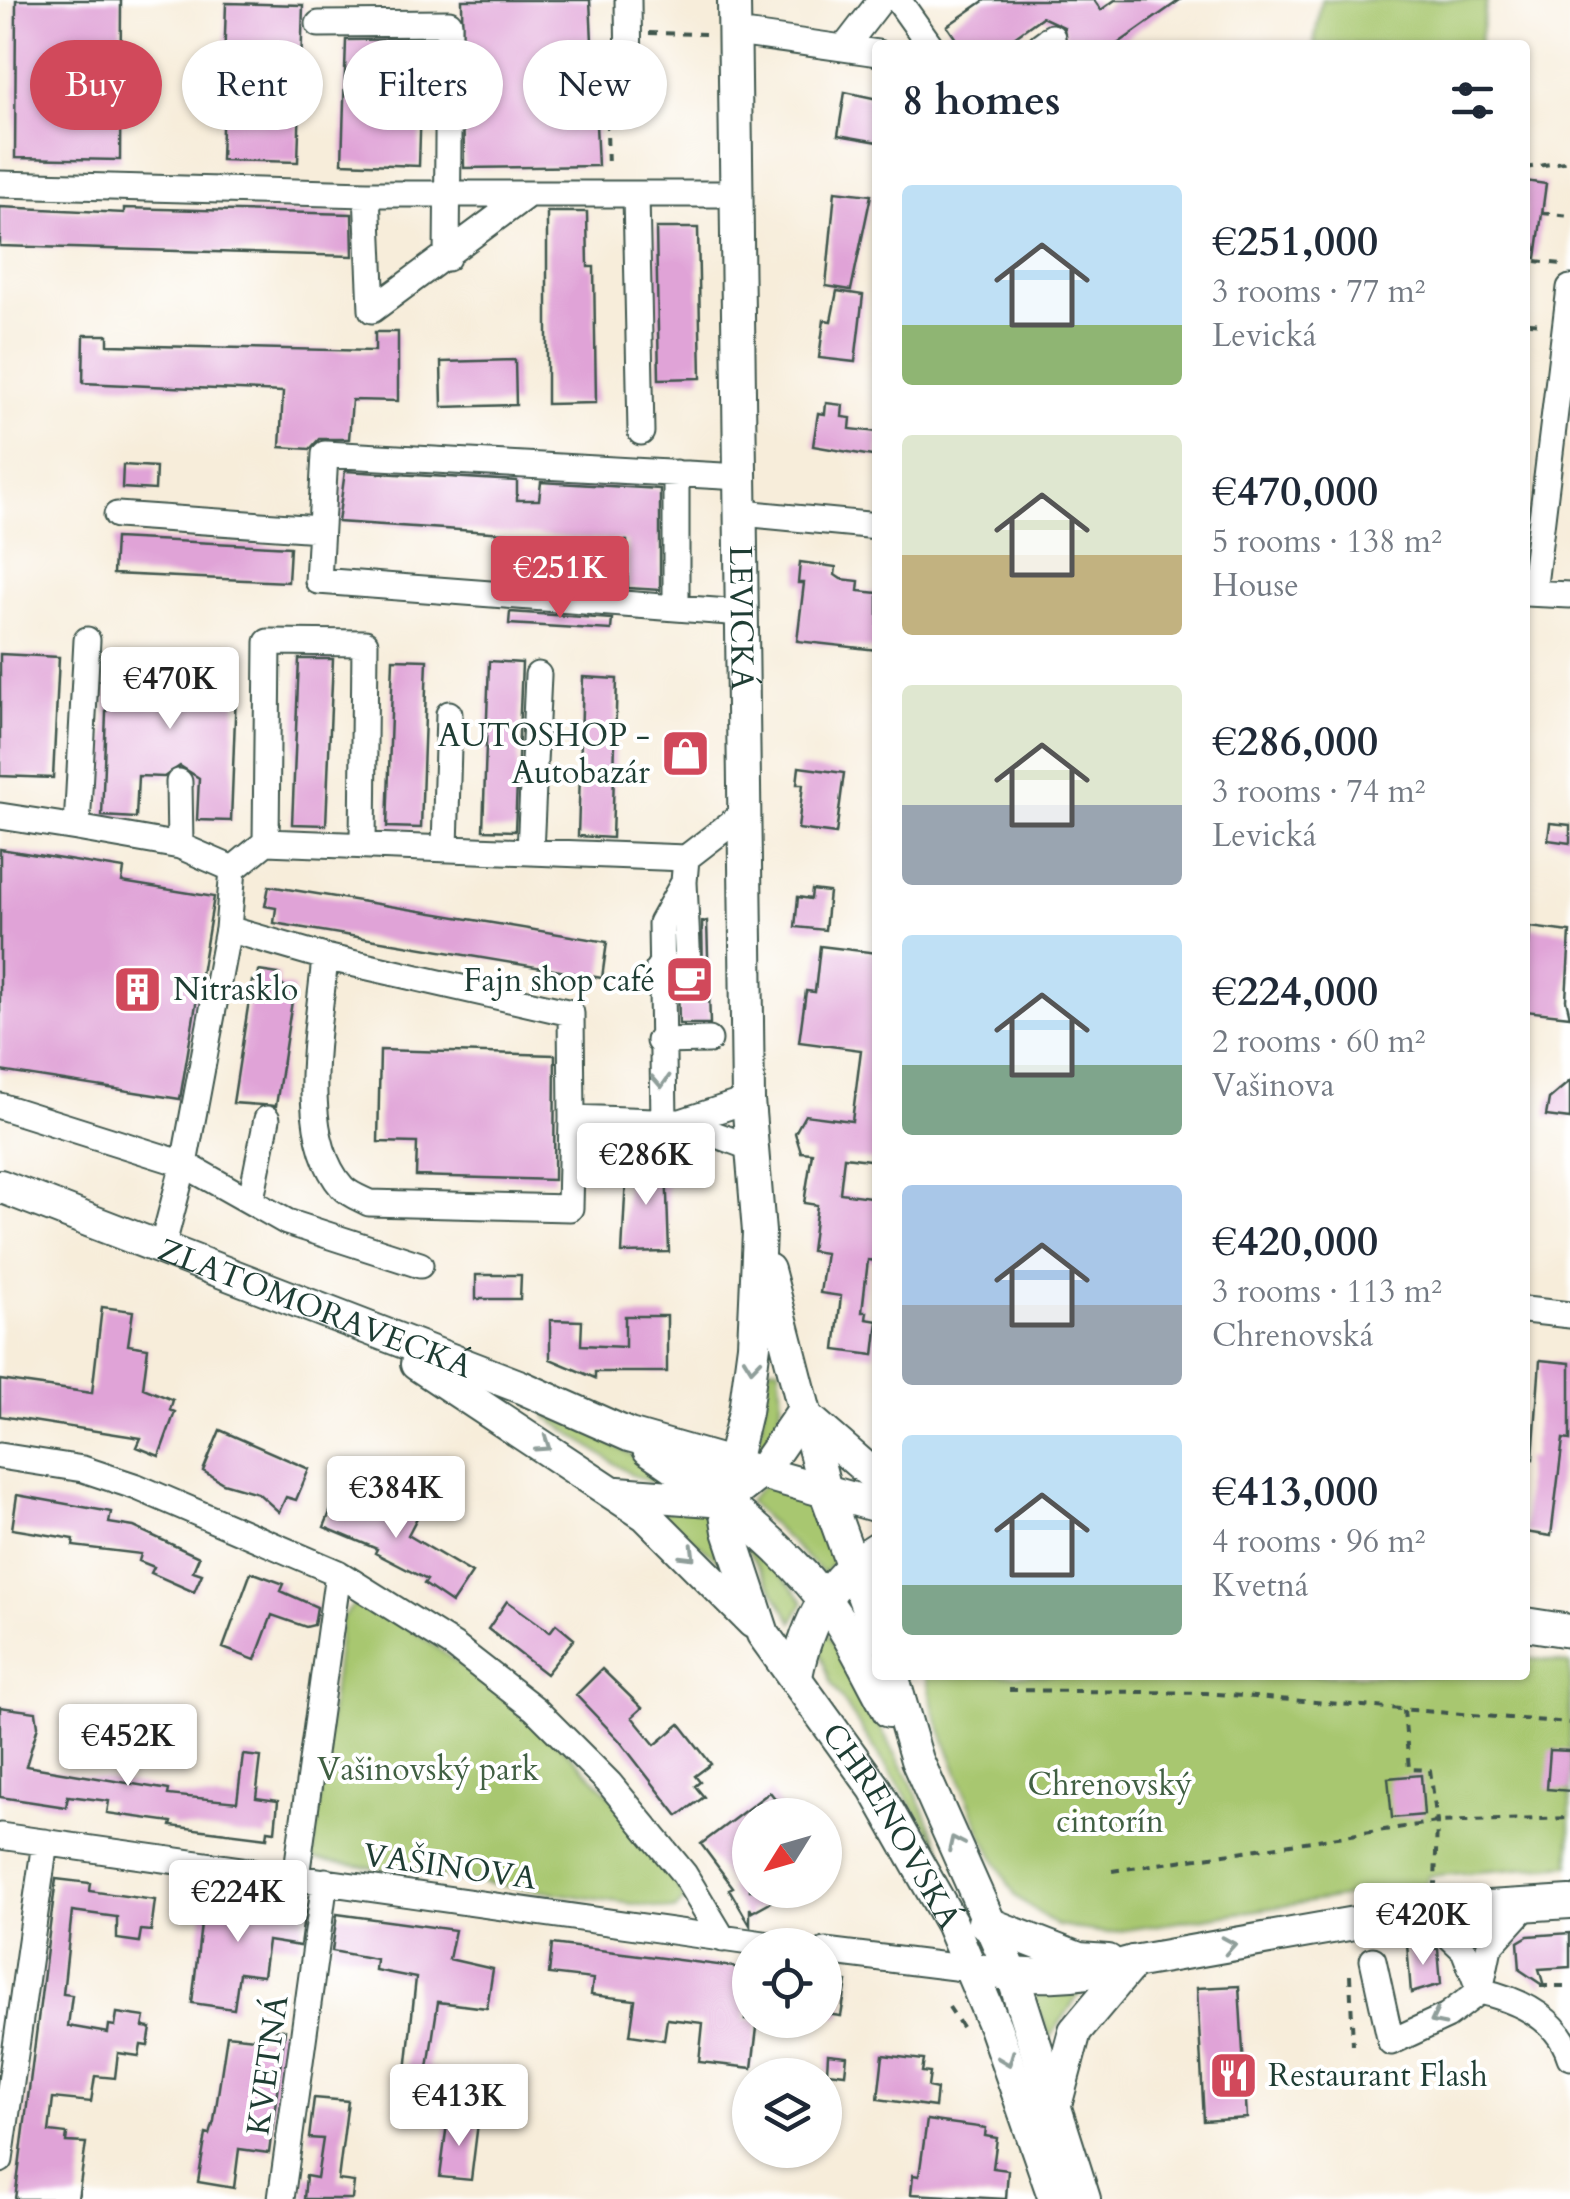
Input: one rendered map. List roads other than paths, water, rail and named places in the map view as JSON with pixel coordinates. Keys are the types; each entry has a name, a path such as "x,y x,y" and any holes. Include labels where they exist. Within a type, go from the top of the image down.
{"main road":[{"name":"LEVICKÁ","path":"734,0 748,1100 759,1232 748,1467"},
{"name":"ZLATOMORAVECKÁ","path":"0,1186 629,1435"},
{"name":"LEVICKÁ","path":"759,1232 802,1413 825,1490"},
{"path":"331,1314 474,1398 614,1493 683,1548 763,1634"},
{"path":"748,1467 802,1413 872,1474"},
{"path":"629,1435 872,1504"},
{"path":"629,1435 724,1502 774,1545 823,1598 917,1760"},
{"name":"CHRENOVSKÁ","path":"748,1467 724,1502 729,1531 763,1634 875,1789 925,1871 971,1969 1055,2199"},
{"path":"825,1490 872,1621"},
{"path":"614,1493 724,1502"},
{"path":"796,1676 823,1598 851,1567 872,1552"},
{"path":"1530,1625 1570,1630"},
{"name":"CHRENOVSKÁ","path":"893,1680 917,1760 1013,1976 1084,2199"},
{"path":"925,1871 993,1927 1079,1959 1133,1962"},
{"path":"971,1969 1013,1976 1089,1975 1133,1962 1423,1911 1570,1902"},
{"path":"1056,2102 1075,2031 1133,1962"}],"street":[{"path":"628,0 628,40"},
{"path":"844,48 881,0"},
{"path":"898,0 926,40"},
{"path":"320,24 450,23 447,258"},
{"path":"751,35 872,52"},
{"path":"0,184 367,194 736,194"},
{"path":"367,194 372,310 447,258 526,195"},
{"path":"636,195 641,432"},
{"path":"1530,586 1570,288"},
{"path":"741,477 325,454 318,581 742,613"},
{"path":"676,473 676,608"},
{"path":"742,512 872,525"},
{"path":"117,515 320,529"},
{"path":"1530,593 1570,595"},
{"path":"77,828 87,640"},
{"path":"266,842 268,642 365,642 363,844"},
{"path":"530,852 538,675"},
{"path":"445,847 450,714"},
{"path":"178,782 180,846"},
{"path":"672,1122 659,1042 660,923 685,870 743,814"},
{"path":"0,816 180,846 233,869"},
{"path":"162,1248 184,1164 228,929 233,869 266,842 530,852 685,870"},
{"path":"228,929 325,957 572,1014 570,1208 369,1203 342,1188 324,1150 313,1106 325,957"},
{"path":"659,1042 709,1040"},
{"path":"672,1122 748,1100"},
{"path":"0,1106 184,1164 287,1222 420,1264"},
{"path":"572,1118 672,1122 752,1148"},
{"path":"251,1199 267,1119"},
{"path":"1530,1310 1570,1314"},
{"path":"0,1456 83,1469 119,1481 338,1573 454,1646 535,1709 609,1783 684,1874 723,1939"},
{"path":"296,1877 338,1573"},
{"name":"VAŠINOVA","path":"0,1836 732,1940"},
{"path":"0,2160 45,1842"},
{"name":"KVETNÁ","path":"281,2199 325,1881"},
{"path":"1361,1961 1391,2042 1447,2016 1480,1990 1490,1947 1528,1904"},
{"path":"1423,1911 1464,1950 1480,1990 1547,2018 1562,2035 1570,2057"},
{"path":"842,1953 971,1969"}],"place":[{"name":"AUTOSHOP - Autobazár","path":"685,753"},
{"name":"Fajn shop café","path":"690,980"},
{"name":"Nitrasklo","path":"138,989"},
{"name":"Restaurant Flash","path":"1233,2075"}],"park label":[{"name":"Vašinovský park","path":"428,1769"},
{"name":"Chrenovský cintorín","path":"1110,1802"}]}
